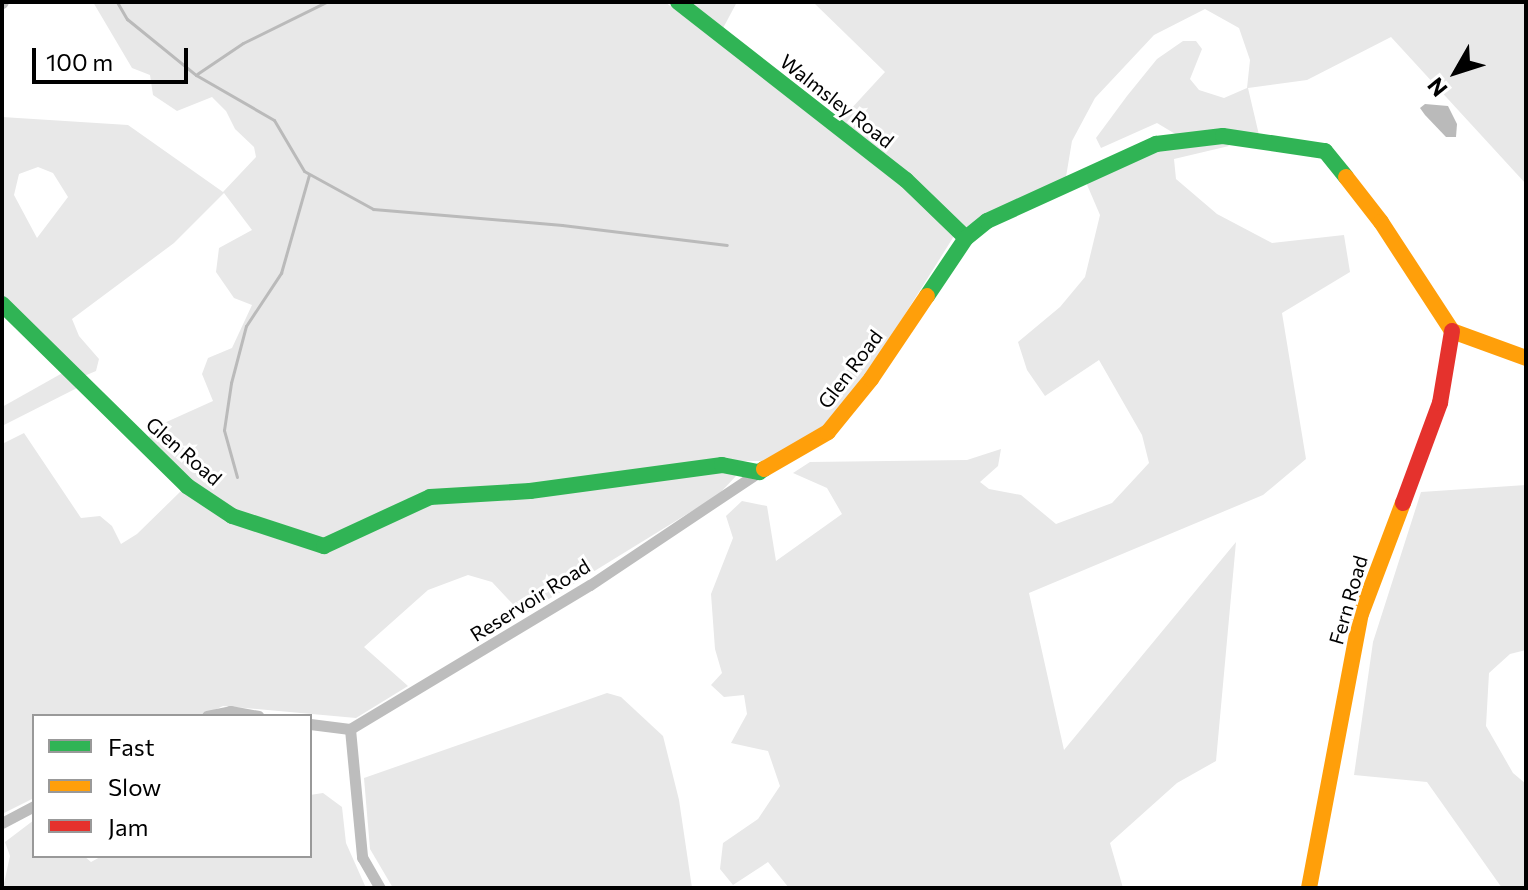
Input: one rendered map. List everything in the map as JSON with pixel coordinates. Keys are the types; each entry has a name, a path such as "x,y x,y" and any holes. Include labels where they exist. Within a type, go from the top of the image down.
{"street":[{"name":"Walmsley Road","path":"678,2 906,180 966,238"},
{"name":"Glen Road","path":"2,304 187,486 232,516 324,546 430,497 561,488 722,465 759,472 828,432 871,379 966,238 987,221 1156,144 1223,136 1277,141 1325,151 1381,222 1452,331"},
{"path":"1452,331 1526,358"},
{"name":"Fern Road","path":"1309,888 1361,614 1440,403 1452,331"},
{"name":"Reservoir Road","path":"350,729 590,585 759,472"},
{"path":"216,714 230,711 247,714"},
{"path":"312,724 350,729 362,857 380,888"},
{"path":"2,823 32,807"}],"shaded area":[{"path":"93,2 665,2 903,184 954,236 867,375 824,427 771,461 721,461 608,479 426,492 323,540 233,510 190,483 146,444 153,428 213,401 202,374 208,358 232,348 252,305 234,298 216,272 219,248 252,230 224,193 174,243 72,319 79,336 99,359 96,371 84,376 2,297 2,117 128,125 223,192 256,157 254,147 235,129 226,111 212,97 177,111 153,95 150,75 132,68","holes":["38,167 53,173 68,197 37,238 14,195 19,174"]},
{"path":"689,2 737,2 722,30"},
{"path":"813,2 1526,2 1526,184 1391,37 1307,80 1248,88 1259,135 1182,138 1157,123 1101,148 1096,138 1127,96 1157,59 1183,41 1196,41 1202,49 1190,79 1199,90 1224,98 1247,88 1250,60 1239,28 1205,9 1154,35 1095,98 1072,141 1066,177 966,233 838,123 885,72"},
{"path":"1425,104 1448,106 1457,124 1456,137 1446,137 1425,115 1420,108"},
{"path":"1225,140 1229,146 1174,159 1176,179 1217,214 1272,243 1344,235 1350,272 1282,313 1306,459 1263,495 1029,593 1064,750 1236,542 1216,761 1177,783 1110,843 1123,888 789,888 768,862 733,885 720,869 723,843 758,819 780,786 768,751 731,743 747,714 744,695 724,697 711,685 722,673 715,649 711,594 733,538 726,516 742,501 767,506 776,561 842,514 827,488 793,473 810,462 967,460 1001,449 998,466 980,482 989,489 1021,495 1056,524 1112,503 1149,463 1142,435 1099,360 1045,396 1027,370 1018,342 1060,307 1085,277 1100,215 1085,180 1158,147"},
{"path":"66,371 81,386 2,426 2,407"},
{"path":"24,433 81,518 100,516 112,526 121,544 137,534 182,490 321,553 431,502 731,470 736,476 718,495 523,615 492,582 468,575 428,590 364,647 408,686 356,718 223,706 205,714 32,714 32,799 2,814 2,444"},
{"path":"1526,485 1526,650 1510,654 1489,673 1486,726 1513,773 1526,784 1526,888 1502,888 1427,782 1354,775 1373,642 1421,492"},
{"path":"607,693 621,697 663,736 679,800 692,888 393,888 370,849 364,778"},
{"path":"323,793 342,807 346,843 366,888 3,888 10,856 5,842 32,822 32,858 86,858 91,862 98,858 312,858 312,795"}],"waterway":[{"path":"117,2 127,19 196,75 274,120 304,171 373,209 562,225 727,245"},
{"path":"197,74 243,43 326,2"},
{"path":"237,477 224,430 231,383 246,326 281,273 309,175"}],"traffic: fast":[{"path":"678,2 906,180 966,238"},
{"path":"927,296 966,238 987,221 1156,144 1223,136 1325,151 1346,177"},
{"path":"2,304 187,486 232,516 324,546 430,497 530,491 722,465 759,472 764,469"}],"traffic: slow":[{"path":"1346,177 1381,222 1452,331 1526,358"},
{"path":"764,469 828,432 871,379 927,296"},
{"path":"1309,888 1361,614 1403,503"}],"traffic: jam":[{"path":"1403,503 1440,403 1452,331"}]}
